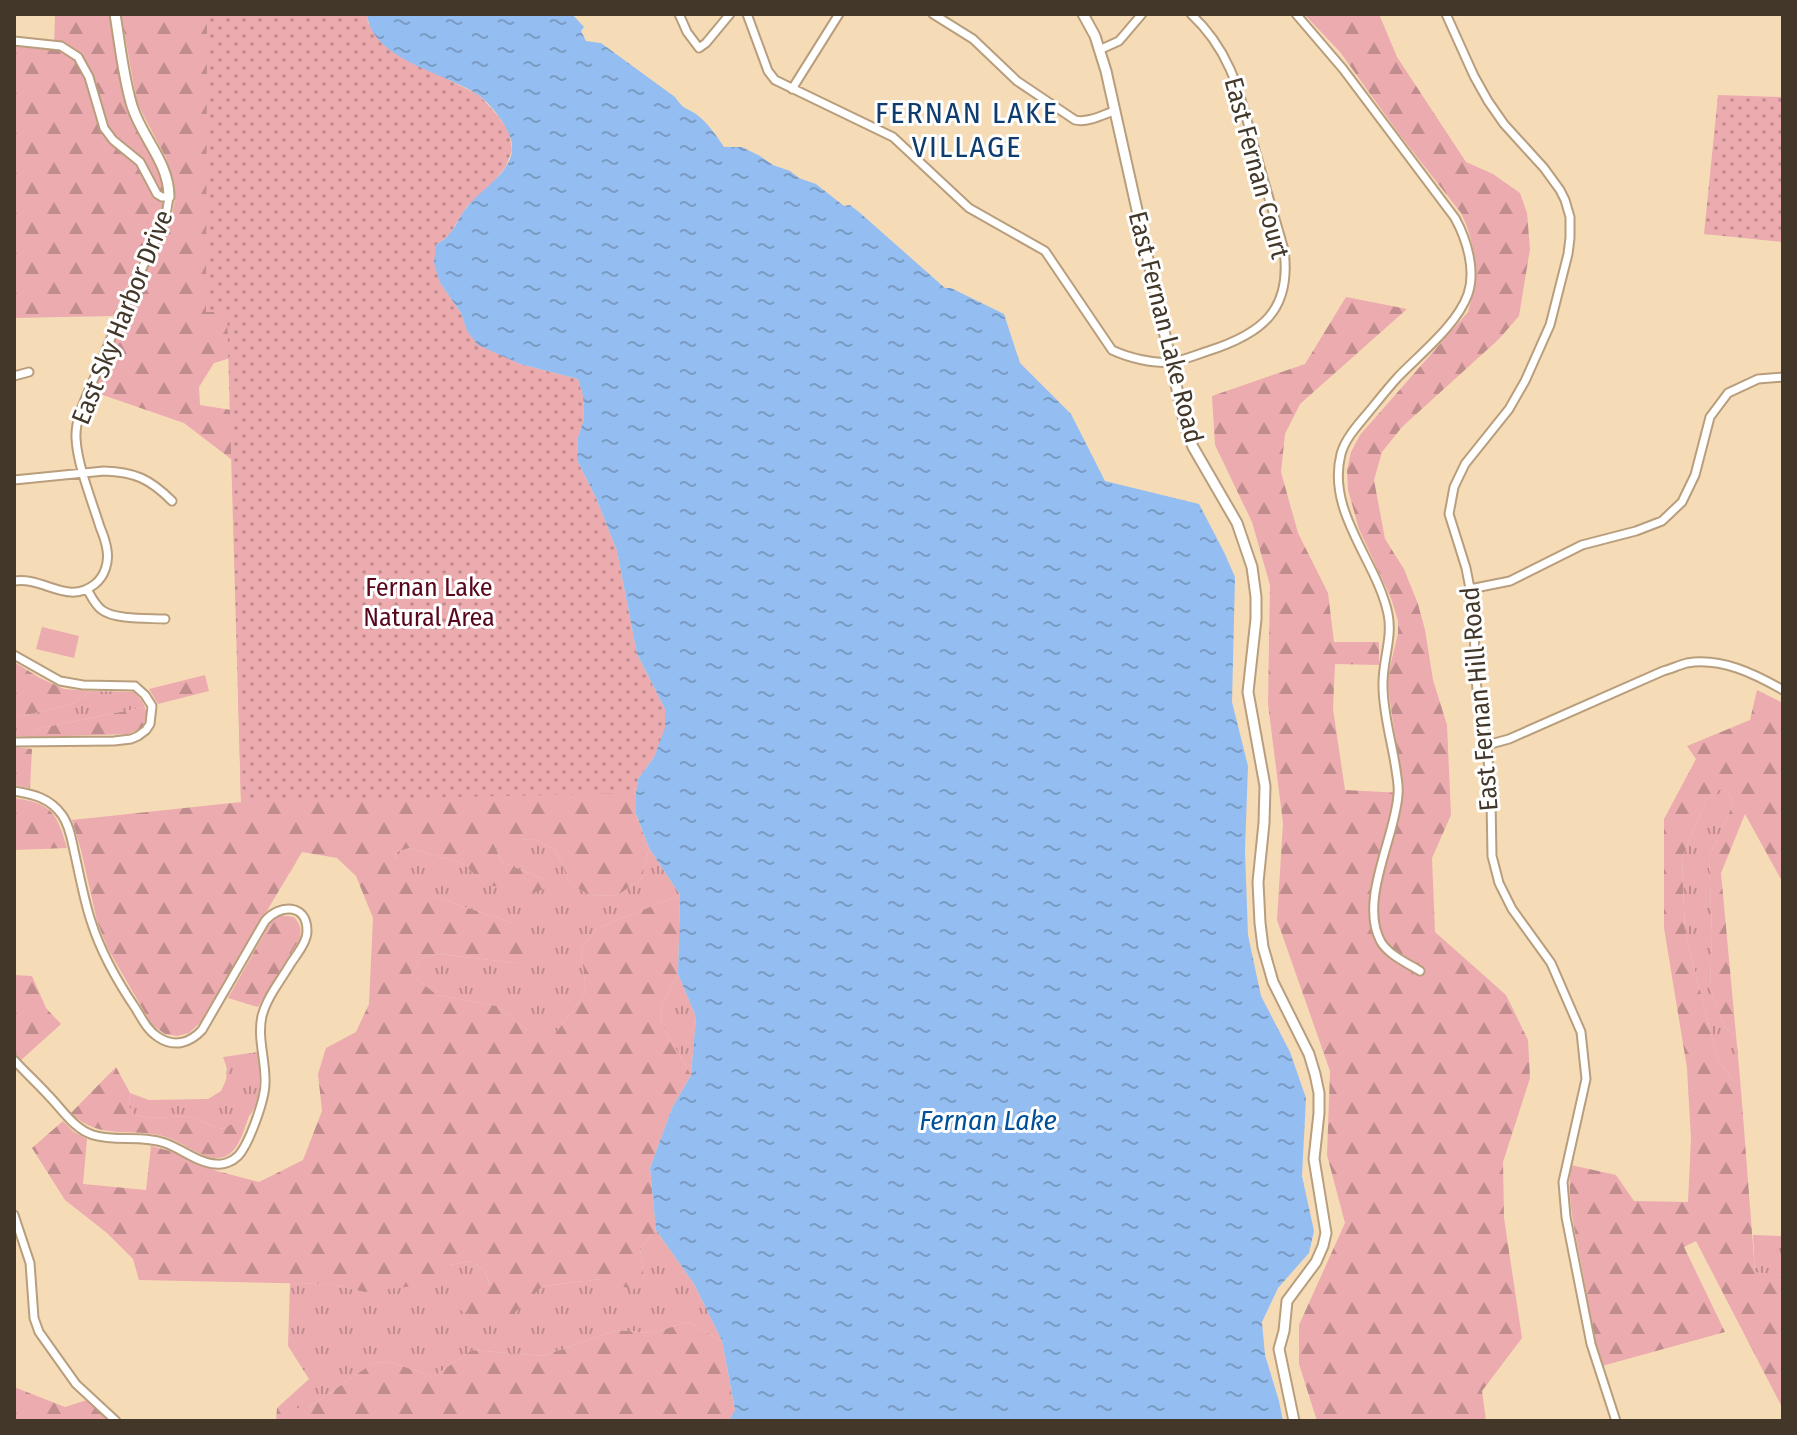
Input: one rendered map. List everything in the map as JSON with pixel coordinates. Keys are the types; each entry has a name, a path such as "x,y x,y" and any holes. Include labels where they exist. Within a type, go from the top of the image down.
{"street":[{"path":"14,41 61,46 78,57 89,77 101,122 108,134 140,162 155,192 169,197 163,167 132,106 115,14"},
{"path":"679,14 699,48 730,14"},
{"path":"747,14 772,78 893,137 969,208 1045,251 1112,350 1146,360 1170,362"},
{"path":"792,89 839,14"},
{"path":"933,14 973,39 1017,81 1075,120 1090,120 1114,111"},
{"name":"East Fernan Lake Road","path":"1083,14 1099,50 1189,437 1237,523 1252,567 1256,619 1248,692 1265,786 1258,882 1260,923 1273,982 1309,1054 1315,1074 1319,1113 1314,1159 1326,1233 1316,1262 1287,1301 1279,1349 1294,1421"},
{"path":"1099,50 1119,41 1142,14"},
{"name":"East Fernan Court","path":"1170,362 1232,344 1256,330 1275,309 1285,277 1284,250 1236,80 1219,45 1191,14"},
{"path":"1296,14 1343,69 1455,218 1466,244 1471,270 1463,305 1355,428 1345,444 1339,465 1344,509 1374,574 1390,626 1383,690 1398,797 1380,868 1374,914 1376,928 1388,949 1420,971"},
{"name":"East Fernan Hill Road","path":"1446,14 1488,101 1560,190 1568,206 1571,226 1568,254 1550,325 1509,409 1465,464 1454,487 1449,514 1470,589 1475,621 1477,693 1487,745 1492,856 1499,883 1512,909 1551,963 1581,1032 1586,1079 1563,1182 1566,1217 1591,1344 1616,1421"},
{"name":"East Sky Harbor Drive","path":"87,589 103,575 107,550 76,444 77,421 121,311 161,229 169,197"},
{"path":"14,376 29,372"},
{"path":"1470,589 1510,581 1582,545 1662,521 1682,502 1695,475 1710,417 1728,393 1758,379 1783,377"},
{"path":"14,480 104,471 132,474 159,488 172,501"},
{"path":"14,581 30,581 64,593 87,589 107,613 165,619"},
{"path":"14,655 60,681 83,685 135,686 149,700 152,711 146,730 131,739 14,742"},
{"path":"1487,745 1509,739 1687,663 1713,662 1741,669 1783,690"},
{"path":"14,791 43,798 63,816 71,835 88,910 103,951 148,1028 164,1041 189,1041 202,1030 272,913 283,908 298,911 307,928 302,946 263,1013 260,1030 266,1081 264,1099 242,1149 225,1164 213,1164 163,1142 104,1137 82,1130 14,1060"},
{"path":"14,1215 30,1263 34,1318 39,1332 76,1384 116,1421"}],"green space":[{"path":"55,14 109,14 129,110 160,175 164,193 161,214 113,316 14,318 14,45 54,48"},
{"path":"121,14 367,14 303,336 214,363 199,387 200,405 244,412 637,654 636,815 649,848 642,878 618,895 591,896 569,883 556,850 534,839 493,842 502,862 546,880 548,888 529,894 485,884 462,863 409,848 396,852 395,860 438,898 513,923 533,936 540,954 516,963 439,954 421,958 411,974 437,995 497,1006 532,1034 555,1034 586,992 581,948 597,928 680,895 678,974 661,1008 662,1025 691,1075 672,1108 650,1168 656,1230 640,1248 644,1278 633,1290 602,1279 543,1286 508,1319 480,1319 453,1307 458,1299 490,1285 485,1271 471,1261 450,1265 430,1284 364,1292 331,1284 139,1280 133,1259 107,1233 65,1200 32,1148 63,1121 87,1139 83,1184 146,1190 151,1146 174,1152 217,1171 259,1182 303,1160 322,1111 318,1074 326,1048 356,1032 369,1004 373,918 356,876 337,858 302,852 200,1023 189,1033 177,1036 165,1034 152,1025 108,949 97,921 72,820 241,802 238,685 244,444 231,459 184,423 94,392 129,303 172,216 175,199 174,183 166,158 137,103"},
{"name":"Fernan Lake Natural Area","path":"207,14 367,14 368,23 451,81 479,95 509,132 512,150 506,166 492,184 467,206 449,235 436,245 440,283 461,313 467,331 520,364 578,379 583,396 584,419 578,437 577,460 617,551 637,654 665,709 666,728 654,757 638,779 636,793 241,802 227,312 206,312"},
{"path":"1304,14 1379,14 1397,57 1466,162 1493,174 1520,193 1527,213 1530,249 1519,316 1499,339 1402,427 1382,452 1374,480 1385,539 1404,569 1418,604 1433,680 1447,725 1451,815 1432,858 1435,932 1506,995 1528,1040 1530,1078 1503,1162 1504,1218 1522,1338 1482,1391 1486,1421 1317,1421 1299,1364 1299,1325 1345,1223 1327,1155 1330,1071 1277,920 1283,823 1268,704 1270,585 1252,522 1215,445 1212,396 1305,364 1346,297 1407,309 1300,404 1285,434 1281,472 1298,533 1328,593 1334,642 1379,642 1379,665 1335,664 1333,709 1345,790 1403,793 1387,680 1398,621 1391,598 1359,529 1348,490 1347,470 1351,452 1360,435 1468,312 1475,274 1473,250 1461,213 1340,52"},
{"path":"1718,95 1783,97 1783,242 1704,234"},
{"path":"42,627 79,636 74,658 36,649"},
{"path":"14,662 64,689 91,691 72,704 14,718"},
{"path":"205,675 209,691 158,704 149,689"},
{"path":"1757,690 1783,703 1783,883 1745,814 1721,873 1736,1035 1725,1028 1710,988 1712,934 1709,857 1734,802 1723,787 1706,800 1682,858 1685,932 1718,1060 1741,1090 1755,1272 1783,1275 1783,1409 1696,1241 1684,1247 1725,1332 1602,1366 1570,1191 1571,1165 1616,1175 1634,1201 1688,1202 1691,1139 1687,1068 1664,928 1664,819 1696,759 1687,746 1750,720"},
{"path":"91,691 134,692 145,707 36,729 33,737 14,736 14,718 72,704"},
{"path":"145,707 147,717 142,728 128,734 33,737 36,729"},
{"path":"14,747 32,749 30,788 14,785"},
{"path":"1723,787 1734,802 1709,857 1712,934 1710,988 1725,1028 1736,1035 1741,1090 1718,1060 1685,932 1682,858 1706,800"},
{"path":"14,798 37,803 51,812 60,826 67,848 14,850"},
{"path":"534,839 556,850 569,883 591,896 618,895 642,878 649,848 680,895 597,928 581,948 586,992 555,1034 532,1034 497,1006 437,995 411,974 421,958 439,954 516,963 513,923 438,898 395,861 396,852 409,848 462,863 485,884 546,880 502,862 493,841"},
{"path":"280,915 294,917 300,928 300,936 258,1007 228,998 272,920"},
{"path":"678,974 696,1017 691,1075 662,1025 661,1008"},
{"path":"14,975 32,976 46,1008 61,1024 19,1062 14,1055"},
{"path":"258,1052 257,1101 250,1115 237,1123 222,1129 186,1116 151,1118 134,1115 129,1106 130,1093 149,1100 208,1099 221,1091 226,1080 227,1068 223,1057"},
{"path":"116,1067 130,1093 129,1106 134,1115 151,1118 186,1116 222,1129 249,1116 234,1150 224,1157 210,1157 166,1137 105,1130 82,1122 71,1113"},
{"path":"656,1230 694,1284 722,1341 688,1322 652,1333 616,1330 543,1356 472,1350 433,1377 391,1362 373,1363 308,1408 277,1408 309,1379 288,1346 290,1283 331,1284 364,1292 471,1261 485,1271 490,1286 459,1299 507,1319 543,1286 644,1278 640,1248"},
{"path":"1753,1235 1783,1236 1783,1275 1755,1273"},
{"path":"688,1322 722,1341 735,1411 729,1421 276,1421 277,1408 308,1408 373,1363 391,1362 433,1377 472,1350 543,1356 616,1330 652,1333"},
{"path":"14,1387 65,1407 87,1400 111,1421 14,1421"}],"water":[{"name":"Fernan Lake","path":"367,14 572,14 584,27 581,31 586,41 601,43 675,97 704,121 724,147 742,147 816,184 844,206 850,205 859,212 945,288 951,288 1004,314 1020,363 1071,414 1105,481 1199,504 1235,577 1232,702 1248,766 1245,851 1248,935 1261,996 1290,1052 1306,1098 1302,1176 1314,1231 1309,1253 1278,1288 1262,1322 1265,1355 1283,1421 729,1421 735,1410 722,1341 694,1284 656,1230 650,1168 672,1108 691,1075 696,1017 678,974 680,895 649,848 636,814 638,779 654,757 665,728 665,709 637,654 617,551 577,460 578,437 584,419 583,396 578,379 520,364 478,345 440,283 434,263 436,245 449,235 467,207 506,167 512,150 509,135 497,114 477,94 395,54 381,43"}],"district":[{"name":"FERNAN LAKE VILLAGE","path":"967,130"}]}
